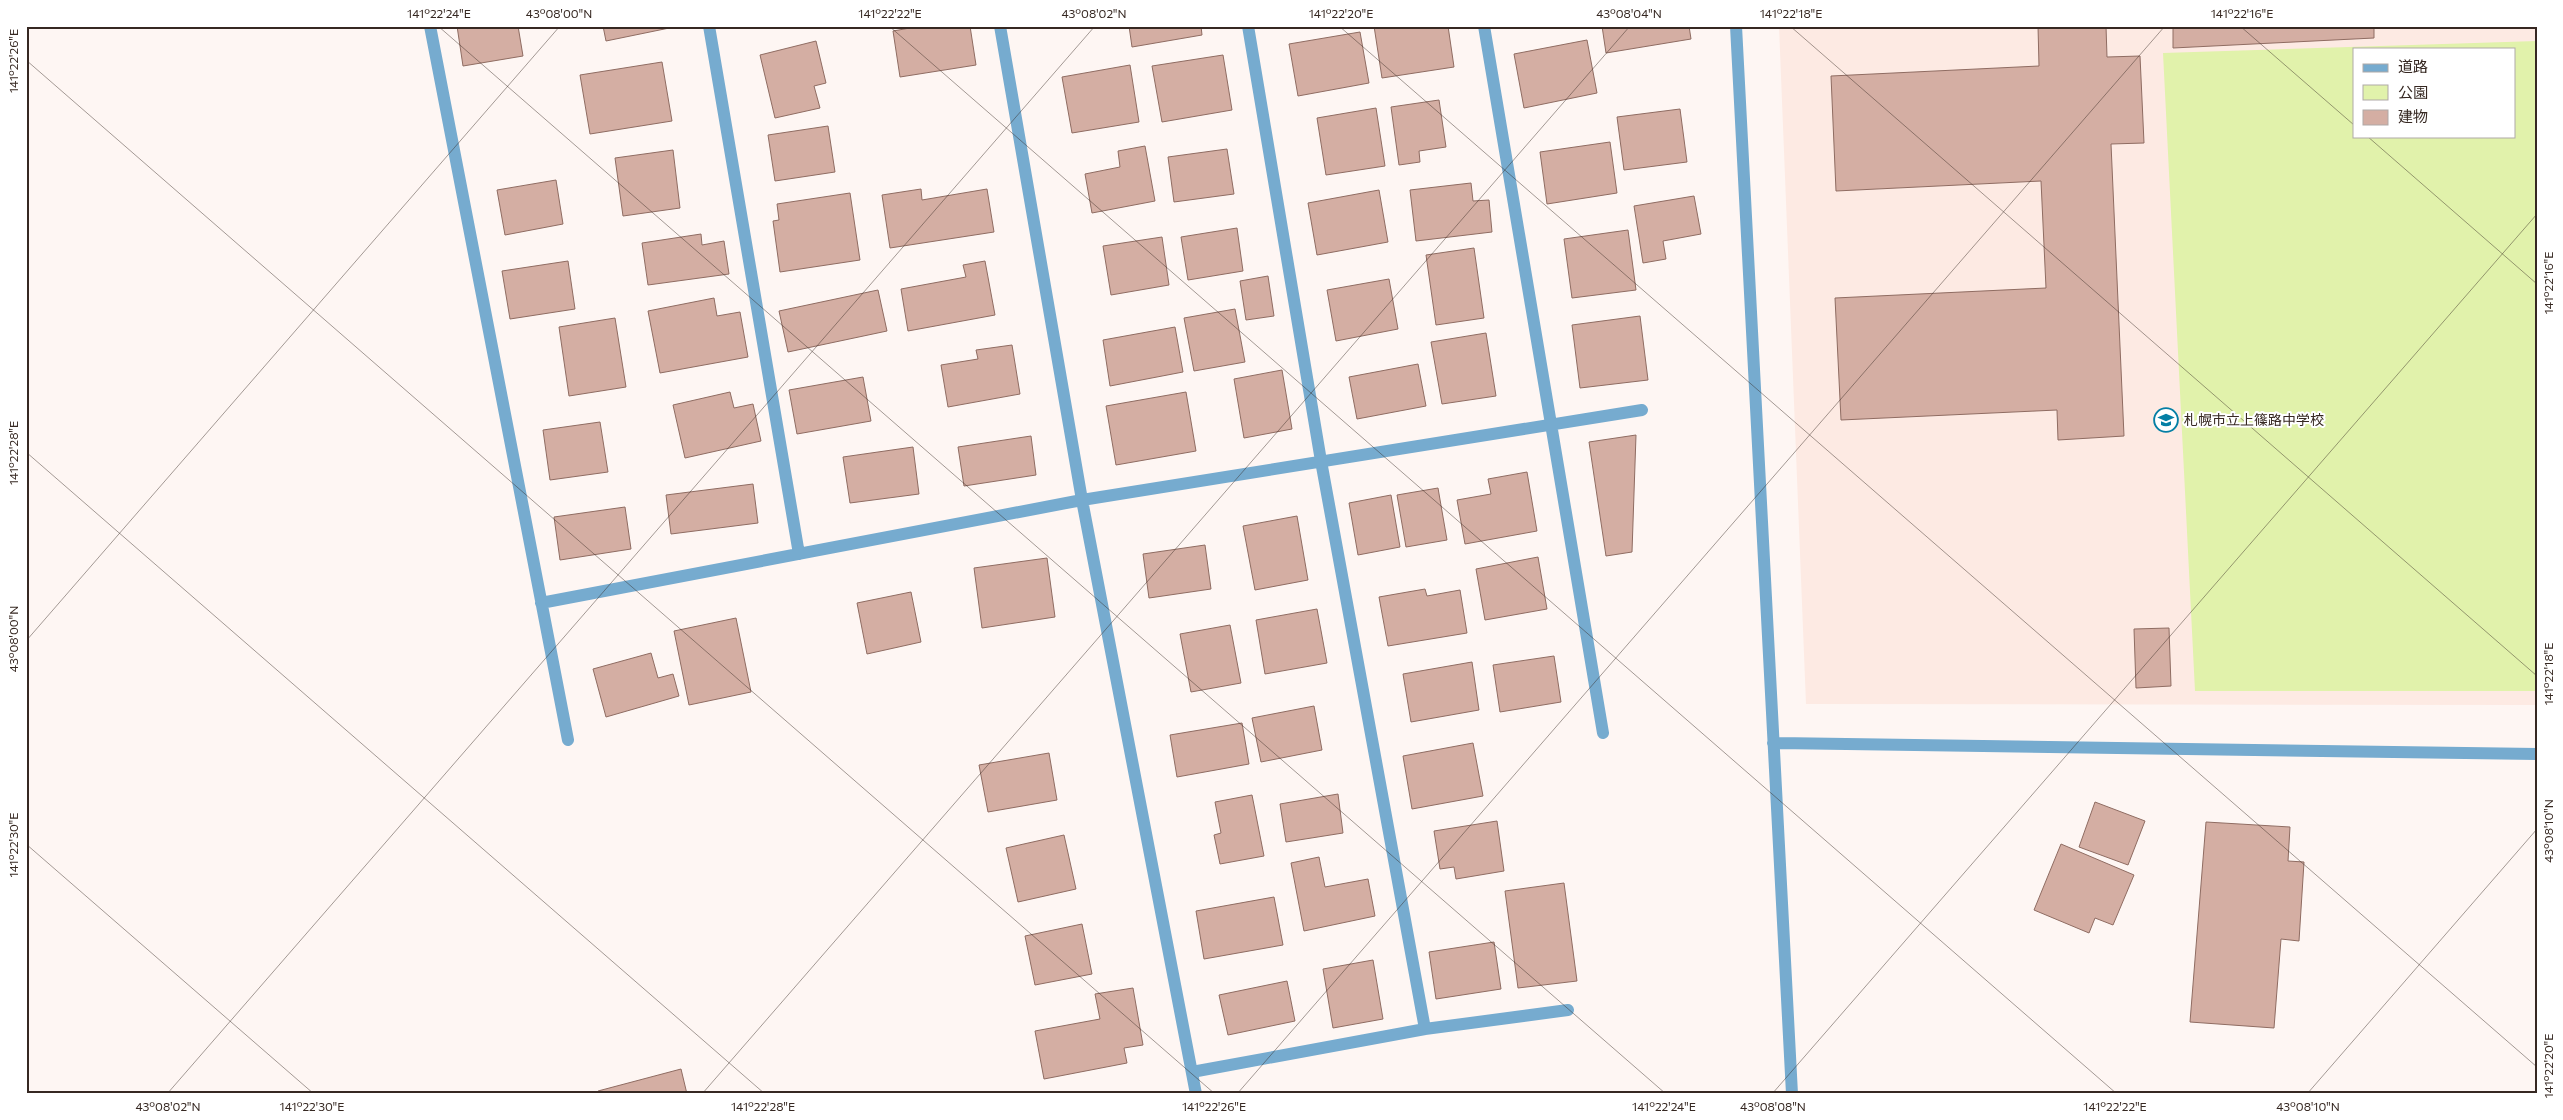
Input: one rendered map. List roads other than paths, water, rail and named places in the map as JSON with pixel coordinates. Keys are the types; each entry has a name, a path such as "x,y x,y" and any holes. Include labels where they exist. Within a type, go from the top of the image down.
{"street":[{"path":"430,26 568,740"},
{"path":"709,26 799,554"},
{"path":"1000,26 1082,500 1196,1094"},
{"path":"1248,26 1321,461 1425,1029"},
{"path":"1484,26 1603,733"},
{"path":"1736,26 1792,1094"},
{"path":"541,603 1082,500 1642,410"},
{"path":"1773,743 2537,754"},
{"path":"1192,1072 1425,1029 1568,1010"}],"place":[{"name":"札幌市立上篠路中学校","path":"2166,420"}]}
